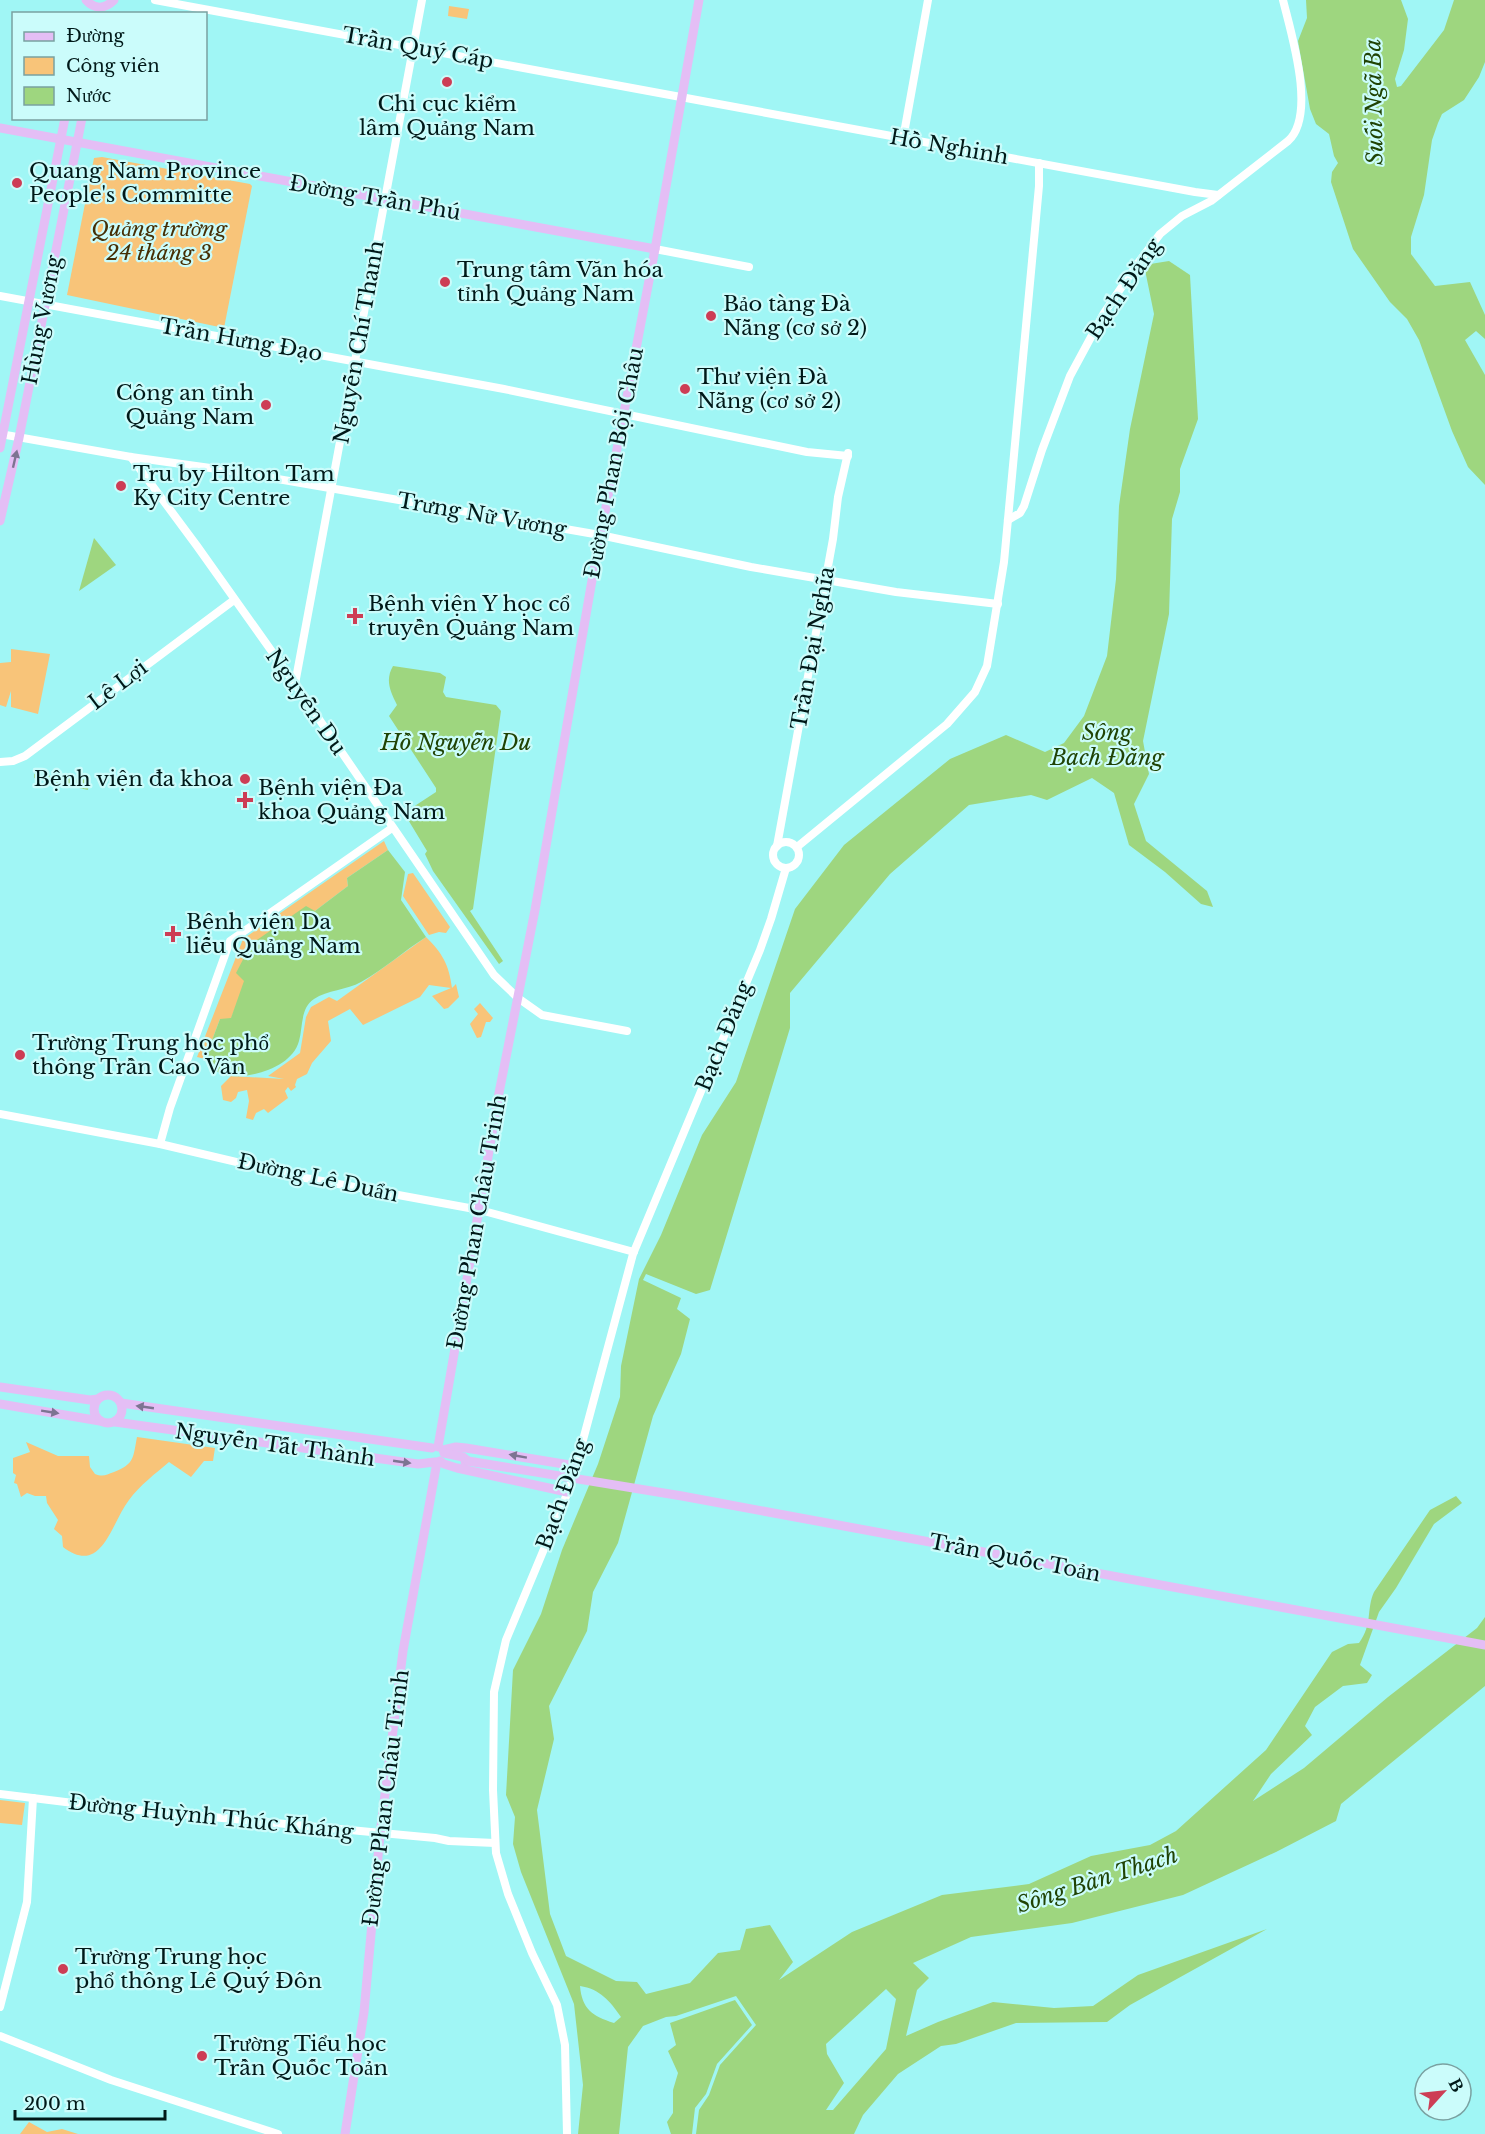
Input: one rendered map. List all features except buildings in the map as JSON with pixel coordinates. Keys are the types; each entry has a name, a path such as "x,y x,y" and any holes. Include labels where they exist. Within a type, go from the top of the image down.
{"main road":[{"name":"Đường Phan Bội Châu","path":"518,998 699,0"},
{"path":"87,2 102,8 109,6"},
{"name":"Hùng Vương","path":"0,448 65,120"},
{"name":"Hùng Vương","path":"0,521 20,438 82,120"},
{"name":"Đường Trần Phú","path":"0,129 655,249"},
{"name":"Đường Phan Châu Trinh","path":"345,2134 364,2012 380,1834 403,1650 439,1456 499,1093 518,998"},
{"path":"0,1387 90,1400 111,1395 121,1403 122,1413 115,1422 108,1424 0,1404"},
{"path":"98,1399 94,1405 94,1411 100,1421"},
{"name":"Nguyễn Tất Thành","path":"121,1403 439,1456"},
{"name":"Nguyễn Tất Thành","path":"115,1422 418,1464 439,1456"},
{"path":"567,1492 457,1468 439,1456 456,1447 576,1466"},
{"name":"Trần Quốc Toản","path":"439,1456 462,1463 468,1461 666,1493 1485,1645"}],"street":[{"name":"Trần Quý Cáp","path":"155,0 681,97"},
{"name":"Nguyễn Chí Thanh","path":"295,684 423,0"},
{"path":"903,139 928,0"},
{"name":"Bạch Đằng","path":"1008,520 1020,513 1070,376 1104,313 1138,263 1160,234 1182,216 1203,206 1218,195 1288,141 1297,130 1301,104 1300,83 1283,0"},
{"name":"Hồ Nghinh","path":"681,97 1218,195"},
{"path":"797,847 947,724 975,692 987,666 998,604 1008,520 1039,163"},
{"name":"Đường Trần Phú","path":"655,249 749,267"},
{"name":"Trần Hưng Đạo","path":"0,296 354,361 807,452 848,454"},
{"name":"Trưng Nữ Vương","path":"2,434 131,457 232,471 600,536 751,567 896,592 998,604"},
{"name":"Trần Đại Nghĩa","path":"777,846 838,496 848,454"},
{"name":"Nguyễn Du","path":"131,457 295,684 494,975 518,998 542,1015 627,1031"},
{"name":"Lê Lợi","path":"0,762 13,761 25,756 234,600"},
{"path":"160,1144 170,1107 230,941 392,828"},
{"path":"789,842 797,847 799,859 794,866 786,868 778,865 774,858 777,846 789,842"},
{"name":"Bạch Đằng","path":"567,2134 565,2045 557,2005 532,1953 508,1894 495,1843 494,1692 506,1640 576,1466 634,1252 760,950 786,868"},
{"name":"Đường Lê Duẩn","path":"0,1114 160,1144 300,1177 480,1210 634,1252"},
{"name":"Đường Huỳnh Thúc Kháng","path":"0,1794 449,1841 495,1843"},
{"path":"0,2007 27,1902 33,1798"},
{"path":"0,2036 111,2080 278,2134"}],"green space":[{"path":"449,6 469,9 467,19 448,16"},
{"name":"Quảng trường 24 tháng 3","path":"102,157 252,186 224,328 67,295 94,158"},
{"path":"11,649 50,654 38,714 11,707 11,691 6,707 0,705 0,663 11,662"},
{"path":"384,841 388,850 347,878 348,886 315,911 245,981 231,1019 220,1019 205,1059 197,1057 243,939"},
{"path":"413,873 450,927 446,933 439,932 429,935 403,896 408,874"},
{"path":"426,937 444,960 452,988 456,984 459,997 448,1008 444,1009 432,996 451,988 429,985 420,997 363,1025 350,1009 328,1021 331,1041 312,1063 307,1074 297,1079 296,1087 291,1091 288,1087 285,1091 288,1098 268,1113 264,1109 256,1113 253,1120 246,1118 249,1101 247,1090 238,1092 236,1098 231,1102 223,1100 221,1086 231,1076 284,1079 268,1076 300,1053 306,1017 311,1007 329,997 337,1001"},
{"path":"480,1003 493,1018 490,1022 486,1022 481,1037 477,1038 470,1024 478,1014 474,1009"},
{"path":"137,1437 215,1448 213,1461 204,1461 191,1477 169,1462 133,1495 104,1543 96,1551 87,1556 76,1555 63,1547 62,1536 54,1529 58,1520 47,1503 46,1496 27,1493 21,1497 17,1484 14,1483 16,1475 13,1473 13,1458 30,1452 26,1442 58,1456 89,1456 90,1467 95,1474 104,1475 121,1469 129,1463 134,1455"},
{"path":"0,1800 25,1803 22,1825 0,1823"},
{"path":"29,2122 47,2132 62,2129 78,2134 20,2134"}],"water":[{"name":"Suối Ngã Ba","path":"1306,0 1401,0 1408,19 1404,50 1395,79 1397,87 1401,86 1444,30 1454,0 1485,0 1485,62 1479,77 1464,100 1442,114 1438,123 1432,140 1424,195 1411,237 1411,254 1435,286 1470,282 1485,315 1485,339 1476,331 1465,340 1485,375 1485,485 1468,467 1452,431 1419,340 1407,319 1390,302 1353,249 1331,182 1332,172 1338,163 1329,134 1316,124 1310,109 1298,41 1307,18"},
{"path":"1169,261 1190,275 1198,419 1180,469 1180,492 1172,519 1169,614 1143,741 1149,774 1134,804 1146,841 1207,891 1213,907 1201,904 1165,872 1129,845 1114,793 1092,778 1047,800 1031,795 969,805 890,874 790,993 790,1028 710,1290 696,1294 646,1274 643,1280 681,1298 677,1309 690,1319 681,1354 653,1416 618,1543 593,1592 587,1631 549,1706 554,1739 537,1810 550,1914 566,1956 616,1981 637,1982 646,1994 690,1983 718,1953 740,1950 746,1929 770,1925 793,1962 779,1980 852,1932 942,1895 1029,1884 1091,1856 1150,1845 1176,1831 1266,1750 1332,1652 1348,1644 1359,1643 1366,1630 1374,1592 1430,1510 1456,1496 1462,1503 1434,1524 1379,1612 1360,1665 1372,1675 1367,1683 1343,1686 1315,1707 1305,1726 1312,1735 1271,1774 1253,1801 1304,1768 1388,1697 1477,1628 1485,1617 1485,1686 1341,1804 1336,1821 1276,1852 1183,1895 1072,1923 971,1937 913,1963 929,1978 917,1990 906,2036 993,2002 1054,2008 1093,2006 1138,1975 1267,1929 1130,2005 1107,2022 1016,2023 956,2044 941,2046 898,2074 863,2115 854,2134 696,2134 699,2110 709,2095 720,2065 756,2025 736,1996 643,2026 628,2047 619,2134 578,2134 583,2085 574,2004 521,1872 513,1844 515,1817 506,1795 513,1670 541,1614 562,1550 598,1464 620,1397 621,1366 639,1279 661,1235 702,1135 736,1082 795,909 844,845 950,759 1006,735 1045,752 1064,743 1084,716 1107,656 1116,579 1119,506 1130,429 1154,314 1144,265","holes":["580,1986 604,1997 621,2017 614,2023 589,2011 583,2000","886,1989 896,1999 886,2049 833,2110 826,2110 844,2083 827,2054 826,2044"]},
{"path":"94,538 116,565 79,591"},
{"name":"Hồ Nguyễn Du","path":"393,666 440,673 446,677 443,692 446,697 496,705 501,711 473,909 470,911 503,961 499,964 433,871 425,854 427,851 404,813 436,792 436,788 389,716 397,705 389,686 389,676"},
{"path":"34,774 89,780 88,790 34,778"},
{"path":"388,850 405,872 401,900 426,937 361,982 314,999 304,1013 295,1050 280,1064 260,1073 239,1076 219,1073 212,1068 205,1059 220,1019 231,1018 244,981 236,973 251,944 306,906 315,911 348,886 347,878"},
{"path":"735,2000 752,2025 717,2064 706,2094 695,2108 692,2134 671,2134 667,2122 673,2113 673,2090 678,2073 668,2051 676,2045 670,2023"}],"place":[{"name":"Chi cục kiểm lâm Quảng Nam","path":"447,82"},
{"name":"Quang Nam Province People's Committe","path":"17,183"},
{"name":"Trung tâm Văn hóa tỉnh Quảng Nam","path":"445,282"},
{"name":"Bảo tàng Đà Nẵng (cơ sở 2)","path":"711,316"},
{"name":"Thư viện Đà Nẵng (cơ sở 2)","path":"685,389"},
{"name":"Công an tỉnh Quảng Nam","path":"266,405"},
{"name":"Tru by Hilton Tam Ky City Centre","path":"121,486"},
{"name":"Bệnh viện Y học cổ truyền Quảng Nam","path":"355,616"},
{"name":"Bệnh viện đa khoa","path":"245,779"},
{"name":"Bệnh viện Đa khoa Quảng Nam","path":"245,800"},
{"name":"Bệnh viện Da liễu Quảng Nam","path":"173,934"},
{"name":"Trường Trung học phổ thông Trần Cao Vân","path":"20,1055"},
{"name":"Trường Trung học phổ thông Lê Quý Đôn","path":"63,1969"},
{"name":"Trường Tiểu học Trần Quốc Toản","path":"202,2056"}],"water label":[{"name":"Sông Bạch Đằng","path":"1107,744"},
{"name":"Sông Bàn Thạch","path":"1097,1880"}]}
